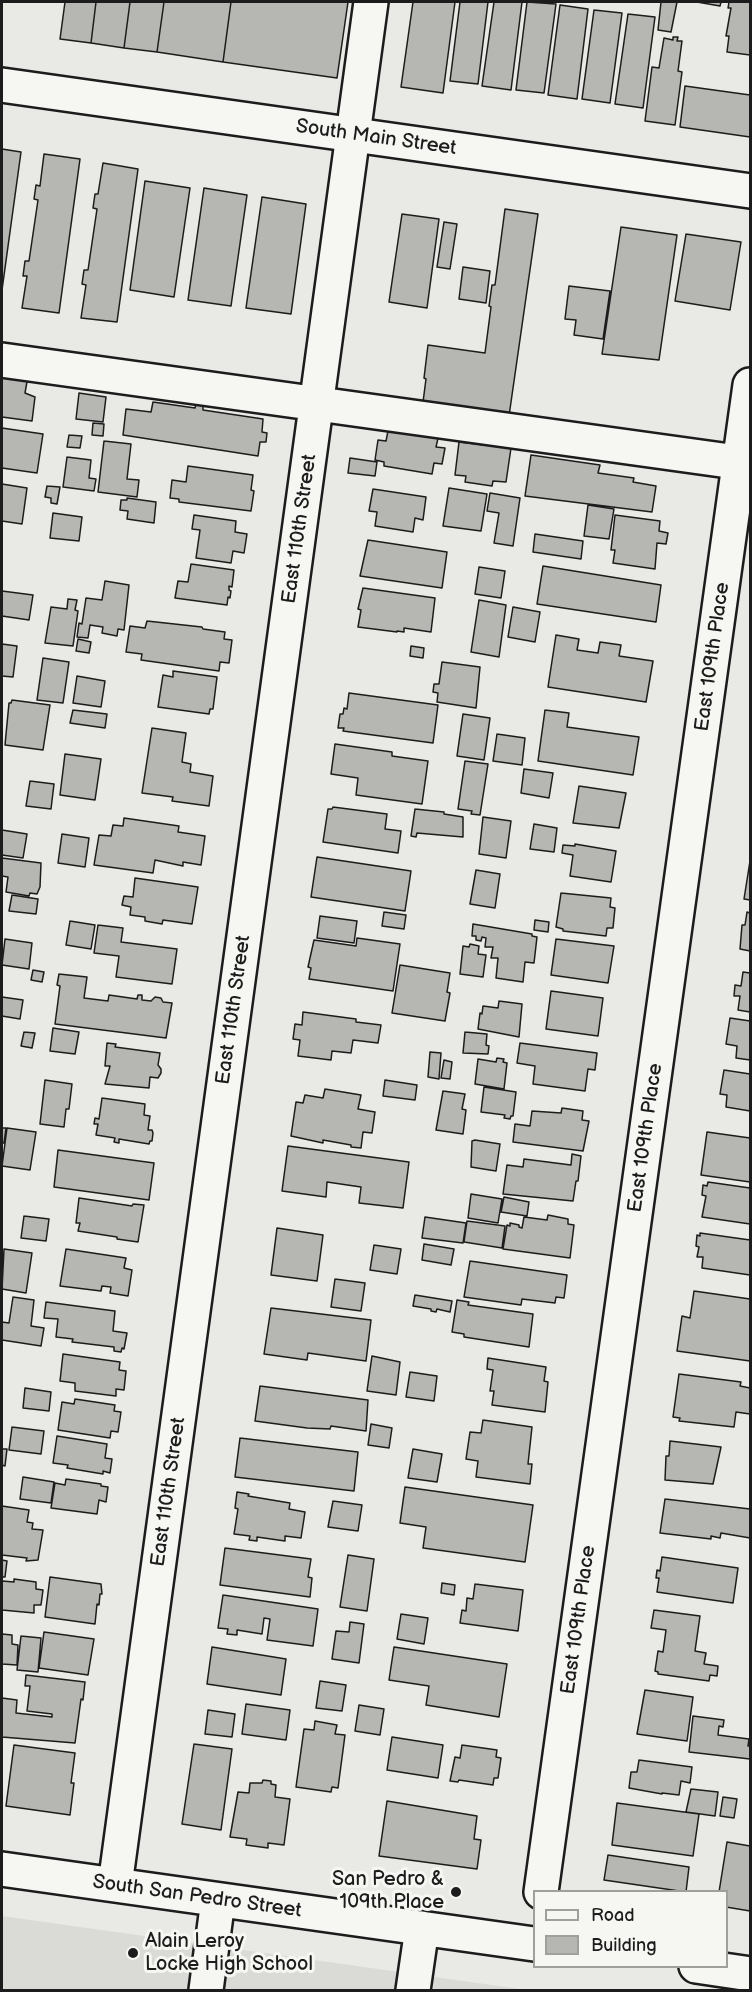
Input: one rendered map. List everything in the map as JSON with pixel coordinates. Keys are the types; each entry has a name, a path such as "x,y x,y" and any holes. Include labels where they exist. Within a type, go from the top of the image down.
{"street":[{"name":"East 110th Street","path":"115,1885 371,2"},
{"name":"South Main Street","path":"2,85 750,191"},
{"path":"2,360 745,463"},
{"name":"East 109th Place","path":"541,1890 745,463 750,385"},
{"name":"South San Pedro Street","path":"2,1869 533,1944"},
{"path":"206,1990 218,1900"},
{"path":"413,1990 422,1928"},
{"path":"710,1968 750,1974"}],"shaded area":[{"name":"Alain Leroy Locke High School","path":"2,1916 527,1990 2,1990"}],"building":[{"path":"65,2 96,2 91,43 60,39"},
{"path":"96,2 130,2 124,48 91,43"},
{"path":"130,2 164,2 157,52 124,48"},
{"path":"164,2 231,2 223,62 157,52"},
{"path":"231,2 348,2 337,78 223,62"},
{"path":"413,2 455,2 443,93 401,87"},
{"path":"460,2 488,2 478,84 450,81"},
{"path":"494,2 522,2 511,90 482,86"},
{"path":"527,2 556,4 544,93 516,90"},
{"path":"661,2 677,2 671,32 658,30"},
{"path":"697,2 721,2 720,6"},
{"path":"729,2 750,2 750,55 727,52 729,36 726,36 731,8 728,8"},
{"path":"560,5 588,9 577,99 548,95"},
{"path":"594,10 622,13 610,103 582,99"},
{"path":"628,14 655,17 643,108 615,104"},
{"path":"673,37 678,37 677,41 682,41 678,71 682,72 675,125 645,121 652,67 659,68 664,38 673,40"},
{"path":"685,86 750,95 750,137 680,127"},
{"path":"2,149 21,152 2,290"},
{"path":"44,154 80,159 59,313 22,308 27,276 23,276 25,261 29,261 38,200 34,199 36,185 40,186"},
{"path":"103,163 138,169 117,322 81,318 86,285 82,284 84,270 88,270 97,209 93,208 95,194 98,194"},
{"path":"145,181 190,188 174,297 130,290"},
{"path":"204,188 247,195 231,306 188,300"},
{"path":"262,197 306,204 291,314 246,308"},
{"path":"505,209 538,214 509,416 423,402 428,345 485,353 491,307 489,306 492,285 495,285"},
{"path":"402,214 439,219 427,308 389,302"},
{"path":"444,222 457,224 450,269 437,267"},
{"path":"621,227 677,235 659,360 602,354"},
{"path":"686,234 741,242 730,310 675,301"},
{"path":"463,267 490,271 486,303 459,299"},
{"path":"569,286 610,291 603,339 574,335 576,320 565,319"},
{"path":"2,373 28,376 25,393 35,397 32,421 2,417"},
{"path":"79,393 106,397 103,422 76,419"},
{"path":"153,402 195,408 196,404 203,405 203,410 263,419 262,432 267,433 266,442 260,442 258,456 123,435 126,409 151,412"},
{"path":"93,423 104,424 103,436 92,435"},
{"path":"389,426 439,434 436,447 445,448 442,464 434,463 432,474 384,466 384,462 375,460 378,440 386,441"},
{"path":"2,428 43,434 37,473 2,468"},
{"path":"69,435 82,436 80,448 67,447"},
{"path":"104,441 131,444 127,479 139,480 137,497 98,492"},
{"path":"459,442 511,448 506,482 493,481 492,486 465,482 466,476 455,475"},
{"path":"531,455 600,465 598,473 634,478 633,482 656,486 652,512 525,496"},
{"path":"67,457 91,460 89,478 96,479 94,491 63,487"},
{"path":"350,458 377,462 375,476 348,473"},
{"path":"188,466 253,475 251,490 254,491 251,511 179,502 179,499 170,498 172,480 186,482"},
{"path":"2,484 27,488 22,524 2,521"},
{"path":"47,486 60,487 57,504 51,503 51,498 45,497"},
{"path":"449,488 487,494 481,531 443,526"},
{"path":"373,489 426,497 423,520 415,518 413,532 375,526 377,512 369,511"},
{"path":"490,493 520,498 513,546 494,543 499,513 487,511"},
{"path":"127,498 156,502 154,523 127,519 128,511 120,510 121,500 127,500"},
{"path":"588,505 614,509 609,539 584,536"},
{"path":"53,513 82,517 79,541 50,538"},
{"path":"194,515 236,521 235,532 247,534 244,553 233,551 231,563 196,558 200,530 192,529"},
{"path":"615,515 660,521 659,531 668,533 666,544 657,543 655,569 613,563 615,550 611,550"},
{"path":"535,534 583,541 581,559 533,552"},
{"path":"368,540 447,552 442,588 360,576"},
{"path":"191,564 234,570 227,605 175,598 178,581 188,582"},
{"path":"543,566 661,585 656,622 537,604"},
{"path":"479,567 505,571 501,598 475,594"},
{"path":"105,581 129,585 124,630 118,629 117,636 102,633 103,627 90,625 88,638 77,637 79,623 82,624 86,598 102,600"},
{"path":"363,588 435,598 431,632 404,628 404,632 397,632 358,627 361,610 358,609"},
{"path":"2,591 33,595 29,620 2,616"},
{"path":"68,599 77,600 75,610 78,611 73,646 45,643 51,607 67,609"},
{"path":"479,600 506,605 499,657 471,652"},
{"path":"513,607 540,612 535,642 508,637"},
{"path":"147,621 225,632 224,639 232,640 229,663 220,662 219,671 141,660 142,654 126,652 130,626 145,628"},
{"path":"556,635 579,639 577,650 598,653 600,642 621,645 619,656 653,661 646,702 548,687"},
{"path":"78,639 91,642 89,653 76,651"},
{"path":"2,644 17,646 13,677 2,676"},
{"path":"411,646 424,648 423,658 410,656"},
{"path":"43,658 69,662 63,703 37,700"},
{"path":"442,662 480,667 476,708 437,702 438,693 433,692 434,684 439,684"},
{"path":"173,671 217,677 213,709 210,709 209,714 158,707 163,675 173,677"},
{"path":"77,676 105,681 101,707 73,703"},
{"path":"349,693 438,705 433,743 343,731 344,728 338,728 340,714 343,714 344,708 347,709"},
{"path":"12,700 50,705 43,750 5,745 9,703"},
{"path":"73,710 107,714 105,728 70,723"},
{"path":"545,710 569,713 567,727 639,737 633,775 538,761"},
{"path":"463,714 490,718 484,760 457,756"},
{"path":"152,728 186,733 182,762 191,764 190,772 213,776 209,806 172,801 173,797 142,793"},
{"path":"497,734 525,738 522,765 493,761"},
{"path":"335,744 392,752 392,756 428,761 422,804 356,795 358,778 331,774"},
{"path":"65,754 101,759 95,800 60,795"},
{"path":"465,761 488,764 480,815 458,809"},
{"path":"524,769 553,773 549,798 521,793"},
{"path":"30,781 54,784 51,809 26,806"},
{"path":"579,786 626,793 619,828 573,823"},
{"path":"333,807 387,814 385,829 401,831 398,853 323,842 328,809"},
{"path":"415,809 444,812 444,814 463,817 463,837 417,833 416,837 411,836"},
{"path":"483,817 511,821 506,858 479,854"},
{"path":"124,818 179,826 178,832 205,836 201,865 183,862 183,866 155,860 153,873 94,865 99,835 111,836 113,825 123,826"},
{"path":"534,824 557,828 554,852 530,849"},
{"path":"2,830 27,834 23,858 2,855"},
{"path":"62,834 89,838 85,867 58,863"},
{"path":"575,844 616,851 611,882 570,876 573,855 562,853 563,845 575,846"},
{"path":"317,857 411,871 405,911 311,897"},
{"path":"2,858 41,863 40,887 37,894 30,893 29,896 6,892 8,877 2,876"},
{"path":"750,861 750,900 744,899"},
{"path":"476,870 500,874 495,908 470,904"},
{"path":"135,878 198,887 192,924 163,920 162,924 145,921 145,917 130,915 131,907 122,905 124,896 133,897"},
{"path":"561,893 611,898 610,907 615,908 613,928 607,928 606,936 563,931 556,927"},
{"path":"12,895 38,899 36,914 9,911"},
{"path":"384,912 406,915 404,929 382,926"},
{"path":"747,912 750,913 750,951 740,949 742,925 745,925"},
{"path":"320,916 357,921 354,943 317,938"},
{"path":"535,920 549,922 548,932 534,930"},
{"path":"70,921 95,925 91,949 66,945"},
{"path":"473,924 532,934 537,937 534,963 525,962 523,982 496,978 498,958 491,958 493,947 485,947 486,938 482,937 481,941 476,940 476,936 472,936"},
{"path":"98,925 123,928 121,942 177,949 172,984 116,977 119,956 94,953"},
{"path":"357,938 400,944 393,991 309,979 311,968 308,967 314,940 356,946"},
{"path":"5,939 32,943 29,969 2,965"},
{"path":"556,939 614,946 608,983 551,975"},
{"path":"470,944 479,946 478,954 486,955 483,977 460,974 463,946 469,947"},
{"path":"400,965 450,973 447,992 450,993 445,1021 392,1013"},
{"path":"33,970 44,972 42,982 31,980"},
{"path":"743,972 750,973 750,1012 738,1010 740,996 734,996 735,985 741,986"},
{"path":"59,974 87,977 84,998 108,1001 109,995 137,999 138,995 142,995 142,1000 151,1001 155,997 161,998 163,1002 172,1003 166,1038 55,1024 60,986 57,985"},
{"path":"551,991 603,998 598,1036 546,1029"},
{"path":"2,997 23,1000 20,1019 2,1016"},
{"path":"499,1001 522,1004 519,1037 478,1029 483,1006 498,1008"},
{"path":"303,1012 356,1019 356,1022 381,1025 378,1043 353,1040 351,1053 332,1051 331,1060 298,1056 300,1040 293,1039 295,1024 302,1025"},
{"path":"730,1018 750,1021 750,1060 736,1058 737,1046 726,1044"},
{"path":"53,1028 79,1032 75,1054 50,1051"},
{"path":"24,1032 35,1033 32,1048 21,1046"},
{"path":"465,1032 487,1034 488,1054 463,1053"},
{"path":"107,1043 116,1044 115,1047 160,1053 158,1065 161,1073 158,1078 150,1077 149,1088 105,1084 110,1066 105,1066"},
{"path":"520,1043 597,1053 595,1070 588,1069 585,1091 533,1084 535,1066 517,1063"},
{"path":"430,1052 441,1053 439,1079 428,1077"},
{"path":"497,1058 504,1059 503,1062 507,1063 504,1089 475,1084 478,1059 496,1062"},
{"path":"444,1060 452,1062 450,1079 441,1078"},
{"path":"724,1070 750,1074 750,1111 726,1107 727,1095 720,1094"},
{"path":"45,1080 72,1084 64,1127 40,1124"},
{"path":"385,1080 417,1085 415,1100 383,1096"},
{"path":"484,1087 516,1092 513,1116 510,1119 504,1118 505,1115 481,1112"},
{"path":"325,1089 361,1095 358,1109 375,1112 372,1133 363,1132 361,1148 291,1136 296,1102 303,1103 305,1095 323,1098"},
{"path":"443,1091 465,1094 462,1109 466,1110 463,1134 436,1130"},
{"path":"102,1098 145,1104 144,1115 150,1116 148,1130 152,1130 152,1141 149,1144 119,1139 119,1143 114,1142 115,1138 96,1135 98,1124 94,1124 95,1118 99,1119"},
{"path":"562,1108 583,1111 582,1120 589,1121 583,1151 513,1142 515,1124 530,1126 532,1111 561,1113"},
{"path":"2,1128 6,1128 4,1143 2,1143"},
{"path":"7,1128 36,1132 30,1170 2,1166"},
{"path":"707,1132 750,1138 750,1182 701,1175"},
{"path":"472,1141 500,1144 496,1171 471,1167"},
{"path":"288,1146 409,1162 403,1208 359,1203 361,1187 327,1182 326,1197 282,1191"},
{"path":"58,1150 154,1163 149,1200 54,1187"},
{"path":"572,1154 581,1156 573,1201 503,1194 507,1165 523,1167 524,1159 571,1165"},
{"path":"708,1182 750,1188 750,1224 702,1217 706,1196 702,1195 703,1185 707,1186"},
{"path":"471,1194 502,1199 498,1223 468,1218"},
{"path":"504,1197 529,1202 527,1216 501,1212"},
{"path":"79,1198 132,1206 133,1204 144,1205 138,1242 78,1231 80,1223 76,1223"},
{"path":"548,1215 568,1219 568,1224 574,1225 570,1258 503,1249 507,1225 510,1226 510,1223 522,1228 524,1217 547,1220"},
{"path":"24,1216 49,1219 46,1241 21,1238"},
{"path":"425,1217 466,1223 463,1243 422,1238"},
{"path":"467,1221 505,1226 502,1248 464,1242"},
{"path":"277,1228 323,1235 317,1281 271,1275"},
{"path":"700,1233 750,1240 750,1275 702,1268 703,1257 697,1257 699,1247 696,1246 697,1235 700,1236"},
{"path":"424,1244 454,1249 451,1265 422,1260"},
{"path":"374,1245 401,1249 397,1274 370,1270"},
{"path":"4,1249 32,1253 26,1293 2,1289"},
{"path":"66,1249 126,1258 124,1268 132,1270 128,1296 110,1293 111,1287 102,1286 101,1291 60,1286"},
{"path":"470,1261 567,1275 564,1298 556,1297 555,1303 522,1299 521,1305 464,1297"},
{"path":"335,1279 365,1283 361,1311 331,1307"},
{"path":"694,1291 750,1299 750,1361 677,1351 682,1316 690,1318"},
{"path":"415,1295 452,1301 450,1312 437,1309 436,1312 413,1306"},
{"path":"13,1297 34,1300 31,1326 44,1328 41,1346 2,1340 2,1322 9,1323"},
{"path":"457,1300 469,1302 468,1305 533,1314 529,1347 464,1337 464,1334 452,1332"},
{"path":"46,1302 115,1311 113,1331 127,1333 124,1349 122,1348 121,1352 114,1351 114,1347 72,1342 73,1339 56,1337 58,1319 44,1318"},
{"path":"271,1308 371,1320 366,1361 308,1353 307,1360 264,1354"},
{"path":"63,1354 120,1362 119,1370 126,1371 124,1390 116,1389 116,1396 75,1391 75,1383 60,1381"},
{"path":"372,1356 400,1362 396,1395 367,1391"},
{"path":"488,1358 546,1367 544,1381 548,1382 545,1412 492,1405 494,1391 490,1391 493,1370 487,1369"},
{"path":"410,1372 437,1376 434,1401 406,1397"},
{"path":"679,1374 741,1382 740,1386 750,1388 750,1414 736,1412 734,1427 679,1421 680,1418 673,1417"},
{"path":"260,1386 368,1400 366,1431 331,1426 330,1429 307,1428 255,1421"},
{"path":"25,1388 51,1392 49,1411 23,1408"},
{"path":"75,1399 115,1405 114,1411 121,1412 118,1432 111,1431 110,1438 58,1430 62,1402 74,1404"},
{"path":"483,1420 532,1427 528,1464 532,1464 530,1484 476,1477 478,1461 466,1459 470,1432 481,1433"},
{"path":"371,1424 392,1428 389,1448 368,1445"},
{"path":"12,1427 44,1431 41,1454 9,1450"},
{"path":"57,1436 107,1444 105,1458 112,1459 110,1473 103,1471 103,1474 67,1468 68,1465 53,1463"},
{"path":"240,1438 358,1452 354,1491 235,1477"},
{"path":"670,1441 721,1447 713,1484 665,1480 666,1456 669,1456"},
{"path":"2,1449 7,1449 5,1466 2,1465"},
{"path":"413,1449 442,1454 437,1482 408,1478"},
{"path":"23,1477 54,1482 51,1503 20,1499"},
{"path":"66,1479 108,1487 106,1502 99,1500 97,1514 51,1508 55,1483 65,1485"},
{"path":"405,1487 533,1505 525,1562 423,1548 426,1527 400,1523"},
{"path":"237,1492 290,1503 289,1509 305,1512 301,1538 285,1536 285,1541 257,1537 257,1541 249,1540 250,1536 234,1534 238,1509 235,1508"},
{"path":"665,1499 750,1509 750,1538 721,1533 720,1538 711,1536 711,1539 660,1533"},
{"path":"333,1501 362,1505 358,1531 328,1527"},
{"path":"2,1506 29,1510 27,1522 33,1523 32,1529 43,1530 38,1560 26,1561 27,1558 2,1555"},
{"path":"225,1548 311,1559 308,1577 312,1578 310,1597 220,1585"},
{"path":"348,1555 374,1559 367,1611 340,1607"},
{"path":"662,1557 738,1568 733,1603 657,1592 659,1578 656,1578 657,1570 660,1571"},
{"path":"2,1560 7,1561 5,1577 2,1577"},
{"path":"50,1577 101,1584 102,1594 100,1594 99,1605 97,1604 95,1624 45,1617"},
{"path":"14,1579 36,1582 36,1589 43,1590 41,1605 34,1605 34,1613 2,1610 2,1581 14,1582"},
{"path":"442,1583 455,1585 454,1595 441,1593"},
{"path":"475,1584 523,1590 518,1631 460,1623 462,1610 466,1611 467,1598 473,1599"},
{"path":"223,1595 318,1609 313,1646 267,1640 270,1619 264,1618 262,1634 237,1630 237,1635 227,1634 228,1629 218,1628"},
{"path":"654,1610 700,1616 695,1651 706,1653 704,1664 718,1666 717,1676 710,1675 709,1681 658,1674 655,1671 658,1651 663,1652 666,1630 651,1628"},
{"path":"401,1614 428,1618 424,1644 397,1639"},
{"path":"350,1622 364,1624 359,1663 332,1659 336,1631 349,1632"},
{"path":"44,1632 94,1639 88,1675 39,1668"},
{"path":"2,1634 12,1635 12,1644 18,1645 17,1665 2,1664"},
{"path":"21,1636 41,1638 38,1672 17,1670"},
{"path":"212,1647 286,1659 281,1695 207,1684"},
{"path":"394,1647 507,1664 499,1717 426,1705 429,1686 389,1680"},
{"path":"26,1675 85,1682 75,1743 2,1737 2,1698 17,1700 16,1713 52,1717 52,1714 27,1711 30,1686 25,1686"},
{"path":"320,1681 346,1685 342,1711 316,1708"},
{"path":"645,1690 693,1697 687,1741 637,1734"},
{"path":"246,1704 290,1710 286,1740 242,1734"},
{"path":"359,1705 384,1709 380,1735 355,1731"},
{"path":"208,1710 235,1714 232,1737 205,1734"},
{"path":"693,1716 724,1720 723,1727 719,1726 718,1735 749,1739 750,1759 689,1752"},
{"path":"315,1721 337,1725 335,1734 345,1735 338,1788 332,1787 331,1792 296,1787 304,1729 314,1730"},
{"path":"392,1737 443,1745 438,1778 387,1770"},
{"path":"194,1744 232,1749 221,1830 182,1824"},
{"path":"14,1745 75,1753 70,1815 6,1806"},
{"path":"462,1745 497,1750 496,1757 501,1758 498,1778 494,1778 493,1785 459,1780 458,1782 450,1781 455,1757 460,1758"},
{"path":"639,1760 692,1767 690,1783 681,1781 679,1795 629,1788 631,1772 637,1772"},
{"path":"263,1780 271,1781 271,1784 276,1785 275,1797 290,1799 284,1845 268,1843 268,1848 246,1845 247,1839 230,1837 238,1792 249,1793 250,1783 262,1783"},
{"path":"691,1789 718,1792 715,1816 686,1812"},
{"path":"723,1797 737,1799 734,1818 720,1816"},
{"path":"387,1801 477,1816 474,1839 481,1840 477,1869 379,1856"},
{"path":"617,1803 699,1814 693,1856 612,1845"},
{"path":"727,1842 750,1846 750,1911 728,1907 728,1890 719,1890"},
{"path":"608,1855 689,1867 686,1890 604,1880"}],"place":[{"name":"San Pedro & 109th Place","path":"456,1892"},
{"name":"Alain Leroy Locke High School","path":"133,1953"}]}
